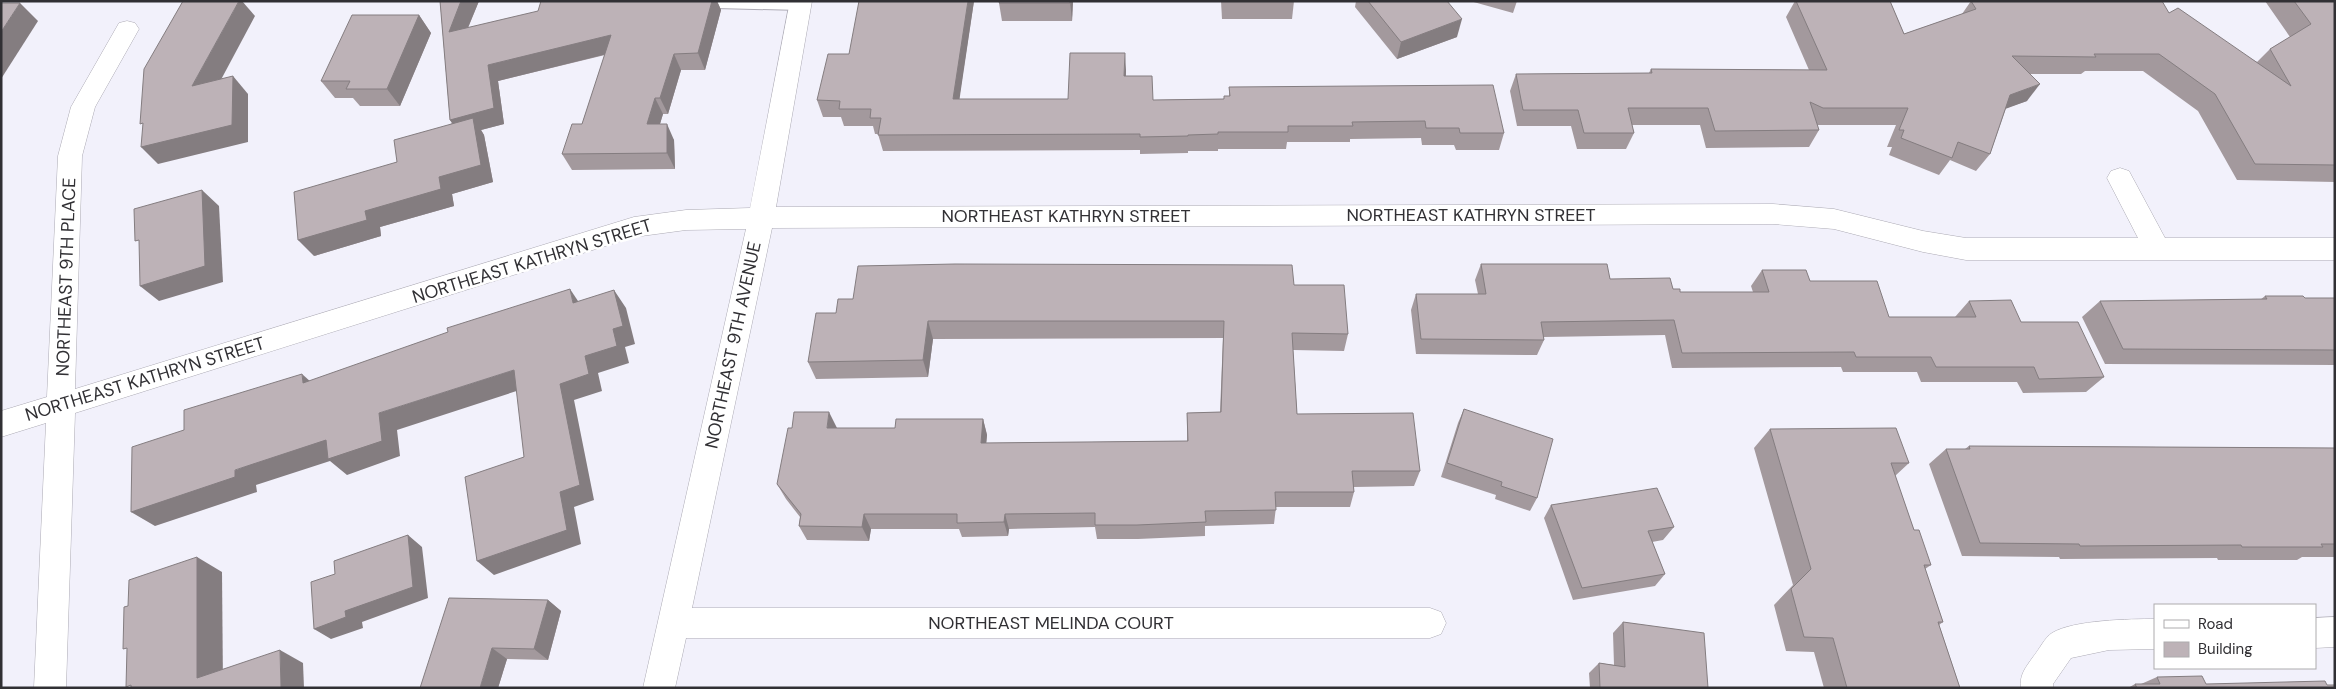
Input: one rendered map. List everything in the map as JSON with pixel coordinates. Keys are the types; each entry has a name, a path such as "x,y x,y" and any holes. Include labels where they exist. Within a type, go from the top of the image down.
{"street":[{"name":"NORTHEAST 9TH AVENUE","path":"659,688 761,218 801,2"},
{"name":"NORTHEAST 9TH PLACE","path":"50,688 70,156 83,106 127,29"},
{"path":"2120,178 2157,249"},
{"name":"NORTHEAST KATHRYN STREET","path":"1,424 634,227 686,220 761,218 1773,214 1816,216 1852,222 1941,247 2025,250 2335,249"},
{"name":"NORTHEAST MELINDA COURT","path":"672,623 1430,623"},
{"path":"2316,633 2335,632"},
{"path":"2037,688 2036,680 2062,644 2109,635 2154,634"}],"lane":[{"path":"716,1 801,2"}],"building":[{"path":"183,1 239,1 192,86 233,76 232,125 141,147 143,123 140,124 144,69"},
{"path":"440,1 461,1 449,32 538,11 541,1 712,1 698,53 674,54 660,98 655,98 647,124 667,124 667,153 562,154 572,124 582,124 611,35 488,65 494,108 450,120"},
{"path":"859,1 968,1 953,99 1068,99 1070,53 1125,53 1124,76 1152,76 1153,100 1224,99 1224,96 1230,96 1229,87 1493,85 1504,133 1460,133 1459,128 1426,128 1425,121 1352,122 1353,126 1288,126 1288,132 1218,132 1218,134 1188,136 1140,137 1140,134 878,135 881,118 870,118 871,109 839,109 840,101 817,100 828,54 849,54"},
{"path":"1000,1 1070,1 1070,3 999,3"},
{"path":"1368,1 1447,1 1462,19 1401,42"},
{"path":"1796,1 1890,1 1904,34 1976,9 1971,1 2162,1 2169,13 2178,8 2291,86 2270,49 2311,24 2294,1 2335,1 2335,165 2255,164 2215,94 2159,54 2094,54 2096,57 2012,56 2040,84 2010,95 1990,154 1958,142 1952,158 1901,138 1904,130 1899,130 1908,108 1823,108 1810,102 1819,130 1715,131 1708,108 1628,108 1634,133 1584,133 1578,110 1523,110 1516,74 1652,73 1651,69 1827,70"},
{"path":"1,3 20,3 1,32"},
{"path":"352,15 419,15 387,89 346,89 350,81 321,81"},
{"path":"473,118 481,165 439,177 441,189 365,211 367,220 298,240 294,192 397,162 394,140"},
{"path":"202,190 205,266 140,286 139,240 135,241 134,209"},
{"path":"955,264 1292,265 1294,285 1344,285 1348,334 1292,333 1297,414 1413,413 1420,471 1352,471 1354,492 1275,492 1276,510 1205,511 1206,522 1095,525 1095,513 1005,514 1004,522 957,523 957,514 864,514 862,527 799,526 801,514 777,484 788,428 792,428 794,412 829,412 827,428 895,428 896,419 983,419 981,443 1188,441 1187,413 1221,412 1224,321 928,321 923,360 808,362 816,313 836,313 838,299 853,299 858,266"},
{"path":"1481,264 1607,264 1610,279 1670,278 1673,289 1680,289 1680,292 1769,292 1762,270 1806,270 1810,281 1877,281 1889,317 1976,317 1969,301 2011,300 2021,322 2078,322 2104,377 2039,379 2034,367 1936,367 1931,357 1856,357 1854,352 1682,353 1674,320 1541,322 1544,340 1421,339 1416,294 1486,294"},
{"path":"570,289 573,303 614,290 623,326 613,329 617,346 585,356 589,374 560,384 580,485 560,492 567,530 477,561 465,477 524,457 514,370 379,413 382,441 328,459 326,440 235,470 235,477 131,512 132,447 184,430 184,410 302,374 303,383 448,332 447,328"},
{"path":"2265,296 2335,298 2335,350 2123,349 2100,301 2267,299"},
{"path":"1464,409 1553,439 1537,498 1501,486 1502,482 1447,463"},
{"path":"1896,428 1909,463 1891,463 1914,530 1919,530 1931,565 1924,565 1943,622 1938,622 1960,688 1847,688 1833,638 1804,637 1791,589 1811,569 1770,429"},
{"path":"1969,446 2335,448 2335,544 2321,544 2323,547 2242,547 2241,545 2080,546 2079,544 1980,543 1946,449 1970,449"},
{"path":"1657,488 1674,527 1648,531 1665,574 1582,588 1551,505"},
{"path":"408,535 413,587 345,611 346,617 314,629 311,582 335,574 334,561"},
{"path":"197,557 197,678 280,650 281,688 131,688 131,685 126,687 127,648 123,649 124,607 128,606 129,580"},
{"path":"449,598 548,600 534,649 492,648 480,688 420,688"},
{"path":"1623,622 1704,633 1708,688 1600,688 1599,663 1625,667"},
{"path":"2202,676 2206,684 2325,681 2327,685 2335,685 2335,688 2137,688 2135,684 2160,684 2157,677"}]}
